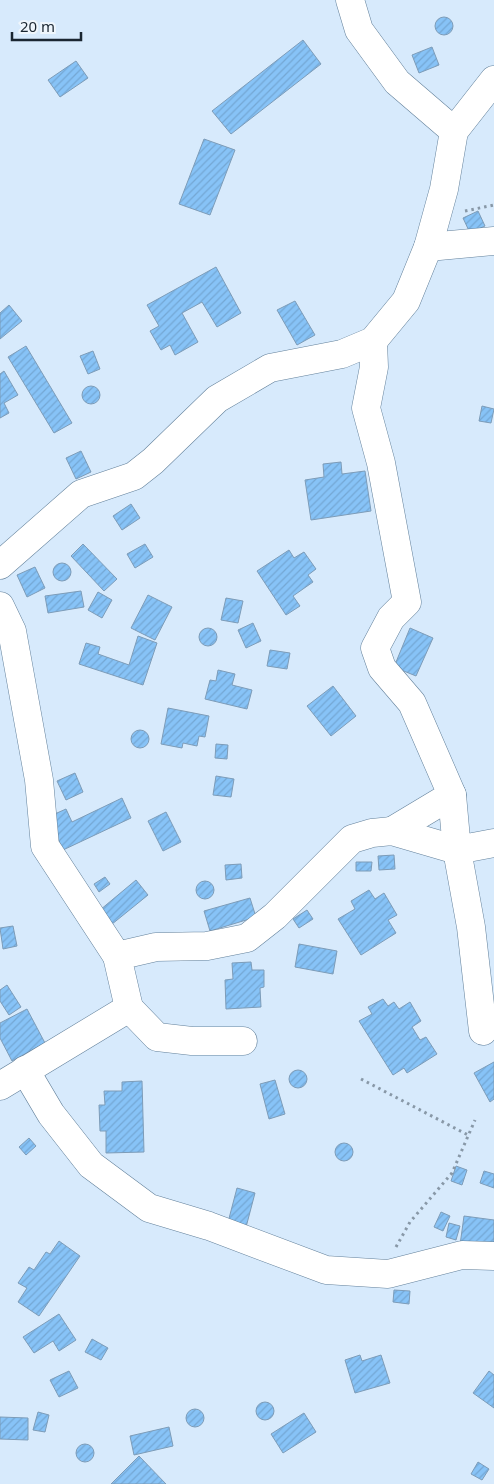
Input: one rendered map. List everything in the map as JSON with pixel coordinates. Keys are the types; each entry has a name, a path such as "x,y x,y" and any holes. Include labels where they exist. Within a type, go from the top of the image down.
{"street":[{"path":"350,0 359,30 397,82 454,131"},
{"path":"0,565 81,494 134,476 153,461 217,399 270,368 342,354 373,341 406,301 428,247 444,190 454,131 494,80"},
{"path":"428,247 494,241"},
{"path":"373,341 374,367 366,408 381,463 407,602 391,618 375,648 382,668 412,702 452,795 457,850 471,927 483,1031"},
{"path":"0,606 12,631 39,780 45,846 116,956 129,1008 157,1036 192,1041 243,1041"},
{"path":"392,831 452,795"},
{"path":"116,956 156,947 207,946 247,938 275,916 352,839 372,833 392,831 457,850 494,843"},
{"path":"0,1086 129,1008"},
{"path":"25,1070 51,1114 91,1165 149,1208 209,1226 326,1270 388,1274 462,1255 494,1256"}],"path":[{"path":"361,1079 468,1135"},
{"path":"380,1273 410,1222 452,1173 475,1120"}],"building":[{"path":"444,17 450,20 453,26 450,32 444,35 438,32 435,26 438,20"},
{"path":"303,40 321,64 231,134 212,111"},
{"path":"432,47 439,65 419,73 412,55"},
{"path":"76,61 88,78 60,97 48,80"},
{"path":"204,139 235,150 210,215 179,204"},
{"path":"478,211 485,226 470,233 463,218"},
{"path":"216,267 241,313 217,327 202,302 182,313 198,342 175,355 170,345 161,350 150,331 159,326 147,305"},
{"path":"295,301 315,335 297,345 277,310"},
{"path":"9,305 22,321 0,339 0,313"},
{"path":"26,346 72,423 54,433 8,357"},
{"path":"93,351 100,369 88,374 80,356"},
{"path":"4,371 18,395 4,403 9,413 0,418 0,374"},
{"path":"91,386 97,389 100,395 97,401 91,404 85,401 82,395 85,389"},
{"path":"482,406 494,409 491,423 479,421"},
{"path":"81,451 91,472 76,479 66,458"},
{"path":"341,462 342,474 365,471 371,511 311,520 305,480 324,477 323,464"},
{"path":"131,504 140,518 122,530 113,516"},
{"path":"83,544 117,579 104,591 71,556"},
{"path":"145,544 153,557 135,568 127,554"},
{"path":"289,550 294,558 304,552 316,569 308,575 313,582 293,596 300,606 286,615 257,571"},
{"path":"58,563 66,563 71,568 69,579 58,581 53,576 53,568"},
{"path":"35,567 45,588 27,597 17,575"},
{"path":"81,591 84,607 48,613 45,596"},
{"path":"98,592 112,600 102,618 88,610"},
{"path":"148,595 172,607 155,640 131,628"},
{"path":"226,598 243,601 238,623 221,620"},
{"path":"253,623 261,641 246,648 238,630"},
{"path":"208,628 214,631 217,637 214,643 208,646 202,643 199,637 202,631"},
{"path":"410,628 433,638 416,676 394,667"},
{"path":"138,636 157,643 143,685 79,664 86,643 100,647 98,654 129,665"},
{"path":"270,650 290,653 287,669 267,666"},
{"path":"218,670 235,674 232,685 252,690 247,709 205,699 210,680 216,681"},
{"path":"333,686 356,716 331,736 307,706"},
{"path":"168,708 209,716 205,737 199,736 197,746 183,743 182,748 161,744"},
{"path":"136,730 144,730 149,735 147,746 136,748 131,743 131,735"},
{"path":"216,744 228,745 227,759 215,758"},
{"path":"75,773 83,792 66,800 57,781"},
{"path":"216,776 234,779 231,797 213,795"},
{"path":"122,798 131,818 63,850 48,817 66,809 72,822"},
{"path":"166,812 181,842 163,851 148,821"},
{"path":"394,855 395,869 379,870 378,856"},
{"path":"356,862 372,862 371,871 356,871"},
{"path":"241,864 242,878 226,880 225,865"},
{"path":"105,877 110,884 99,892 94,884"},
{"path":"136,880 148,895 106,929 94,915"},
{"path":"205,881 213,886 214,890 209,898 205,899 197,894 196,890 201,882"},
{"path":"369,890 375,899 384,893 397,915 388,920 396,933 361,955 338,919 355,909 351,901"},
{"path":"250,898 256,917 210,931 204,911"},
{"path":"307,910 313,919 299,928 293,919"},
{"path":"13,926 17,946 3,949 0,928"},
{"path":"299,944 337,951 333,974 295,967"},
{"path":"251,962 252,970 264,970 264,987 260,988 261,1007 226,1009 225,980 233,979 232,963"},
{"path":"7,985 21,1007 9,1015 0,1001 0,990"},
{"path":"383,999 388,1006 394,1002 399,1009 410,1002 421,1021 412,1027 420,1040 426,1037 437,1054 407,1073 404,1068 393,1075 359,1021 372,1014 368,1007"},
{"path":"27,1009 45,1043 12,1061 0,1038 0,1023"},
{"path":"494,1062 494,1099 490,1102 474,1073"},
{"path":"298,1070 305,1072 307,1079 305,1086 298,1088 291,1086 289,1079 291,1072"},
{"path":"275,1080 285,1114 269,1119 260,1084"},
{"path":"142,1081 144,1152 106,1153 106,1131 100,1131 99,1105 105,1105 104,1091 122,1091 122,1082"},
{"path":"29,1138 36,1146 26,1155 19,1147"},
{"path":"344,1143 352,1148 353,1152 348,1160 344,1161 336,1156 335,1152 340,1144"},
{"path":"456,1166 467,1170 462,1185 451,1181"},
{"path":"484,1171 494,1174 494,1188 480,1183"},
{"path":"237,1188 255,1193 245,1231 227,1226"},
{"path":"441,1212 450,1216 443,1231 434,1227"},
{"path":"464,1216 494,1220 494,1249 460,1245"},
{"path":"449,1223 460,1226 456,1240 446,1237"},
{"path":"59,1241 80,1256 39,1316 18,1302 27,1288 18,1283 29,1267 34,1270 46,1252 50,1254"},
{"path":"394,1290 410,1291 409,1304 393,1302"},
{"path":"59,1314 76,1340 59,1351 53,1341 34,1353 23,1337"},
{"path":"92,1339 108,1348 101,1360 85,1352"},
{"path":"360,1355 362,1361 381,1355 390,1383 355,1393 345,1360"},
{"path":"69,1371 78,1388 59,1397 50,1380"},
{"path":"489,1371 494,1375 494,1408 473,1393"},
{"path":"261,1402 269,1402 274,1407 272,1418 261,1420 256,1415 256,1407"},
{"path":"195,1409 203,1414 204,1418 199,1426 195,1427 187,1422 186,1418 191,1410"},
{"path":"38,1412 49,1415 45,1432 33,1430"},
{"path":"304,1413 316,1432 283,1453 271,1434"},
{"path":"0,1417 28,1418 28,1440 0,1439"},
{"path":"169,1427 173,1446 134,1455 130,1436"},
{"path":"85,1444 93,1449 94,1453 89,1461 85,1462 77,1457 76,1453 81,1445"},
{"path":"139,1456 166,1484 111,1484"},
{"path":"478,1462 489,1469 482,1480 471,1474"}]}
